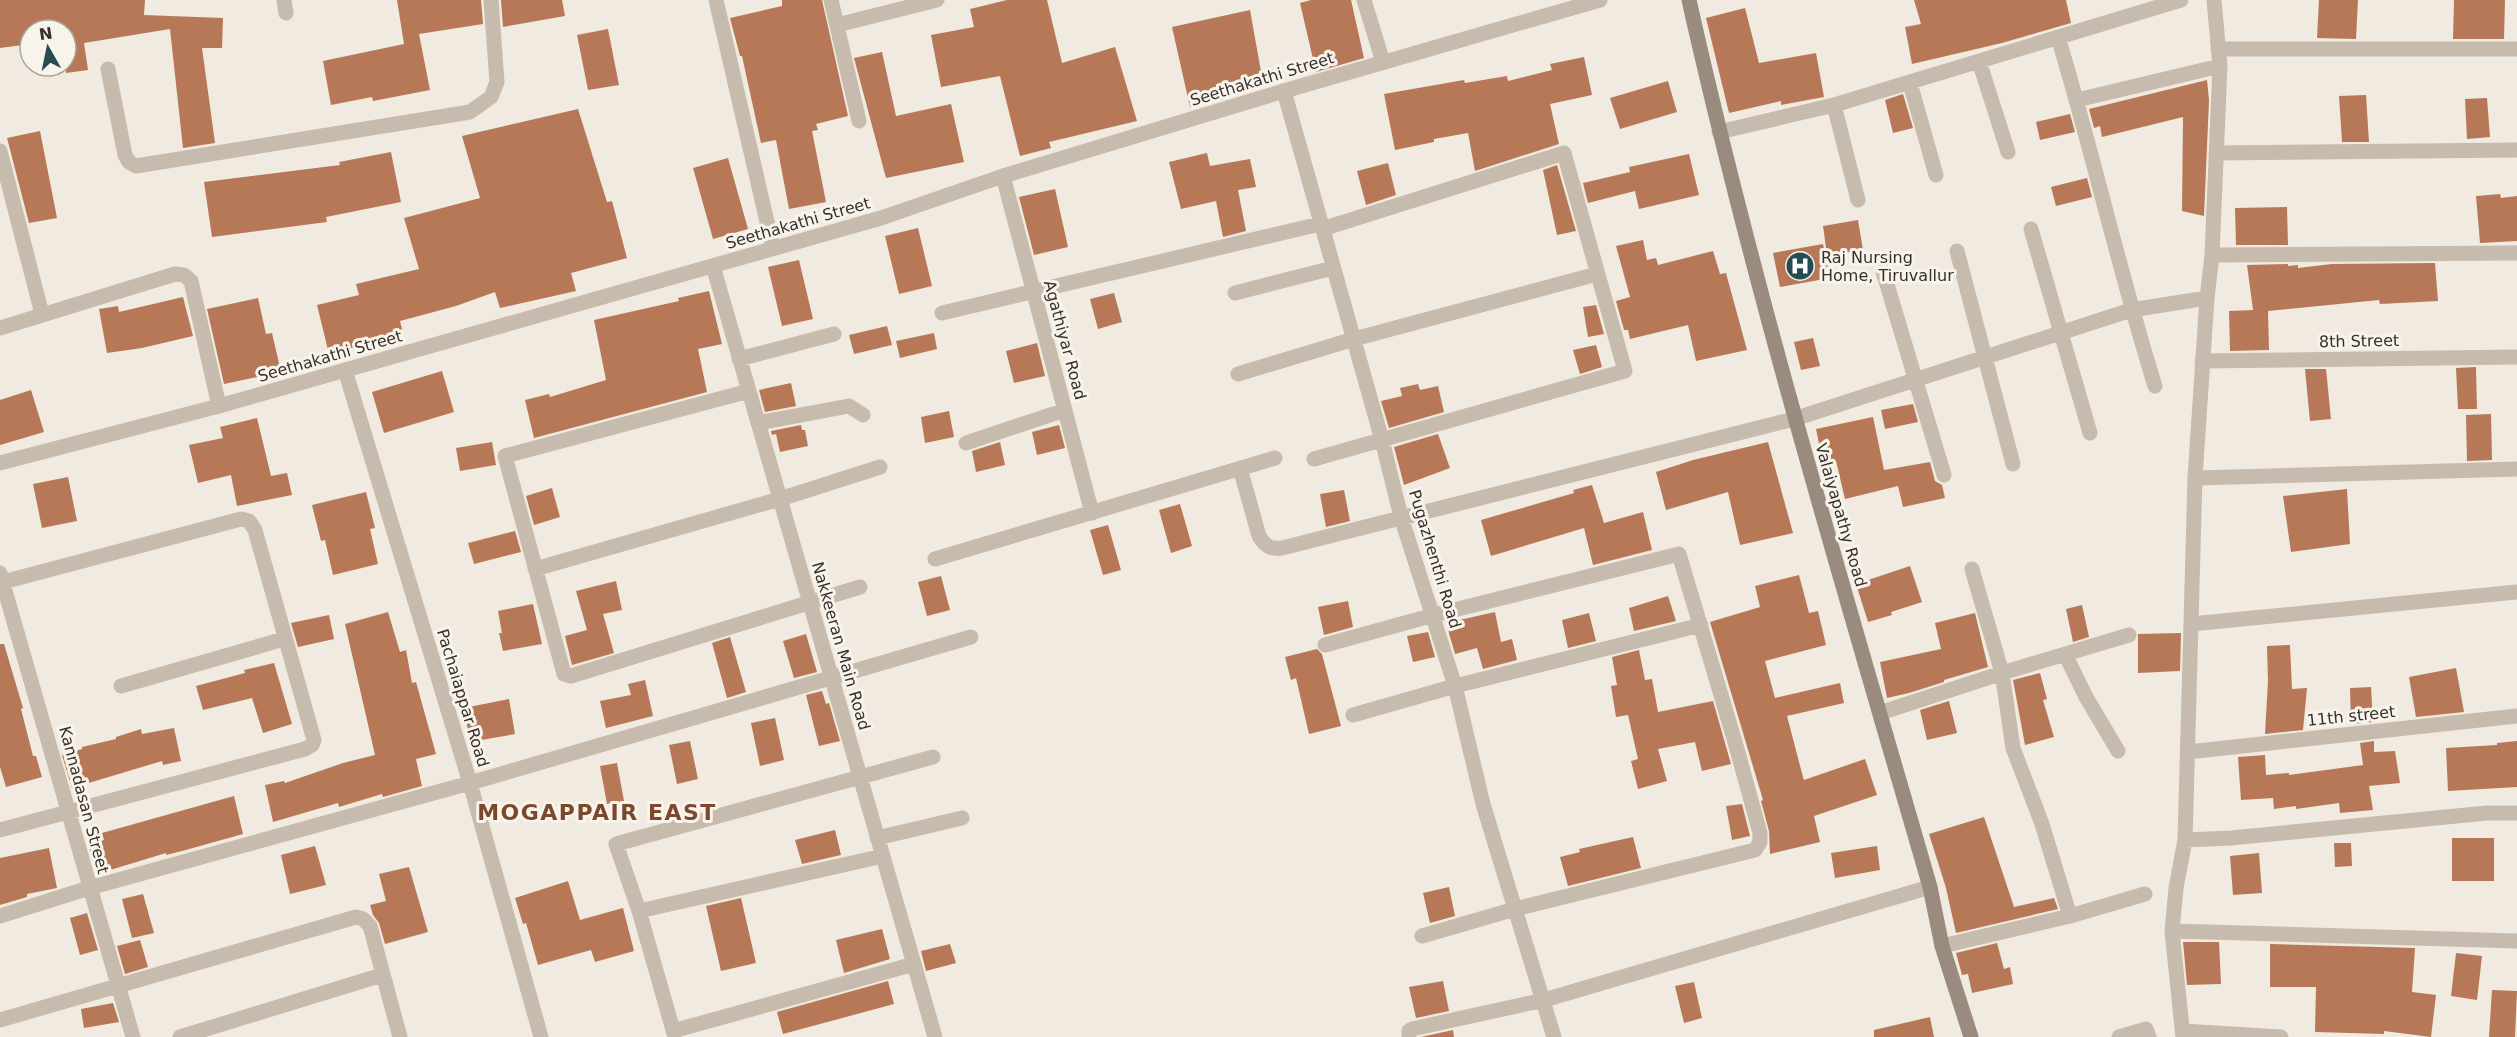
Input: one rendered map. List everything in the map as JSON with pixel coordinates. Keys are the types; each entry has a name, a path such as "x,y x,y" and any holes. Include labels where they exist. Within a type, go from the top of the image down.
{"main road":[{"name":"Valaiyapathy Road","path":"1689,0 1719,132 1794,418 1930,887 1942,946 1971,1037"}],"street":[{"path":"108,69 125,155 129,162 136,166 470,112 491,97 497,82 491,0"},
{"path":"716,0 773,248"},
{"path":"831,0 859,121"},
{"path":"837,25 937,0"},
{"path":"1364,0 1383,62"},
{"name":"Seethakathi Street","path":"0,463 219,406 881,218 1003,176 1284,91 1600,0"},
{"path":"1719,132 1834,105 2181,0"},
{"path":"2214,0 2220,66 2212,255 2202,361 2195,478 2185,840 2176,888 2172,931 2183,1034 2281,1037"},
{"path":"2058,37 2077,100 2131,310 2155,387"},
{"path":"2218,49 2517,49"},
{"path":"1979,61 2008,152"},
{"path":"2077,100 2220,66"},
{"path":"1910,83 1936,175"},
{"name":"Pugazhenthi Road","path":"1284,91 1382,440 1401,517 1455,686 1482,804 1554,1037"},
{"path":"1834,105 1858,200"},
{"path":"2216,153 2517,150"},
{"path":"0,151 42,314"},
{"path":"942,313 1321,226 1564,153 1625,371 1314,459"},
{"name":"Agathiyar Road","path":"1003,176 1092,513"},
{"path":"2031,229 2090,433"},
{"path":"1957,251 2013,464"},
{"path":"2212,255 2517,253"},
{"name":"Nakkeeran Main Road","path":"713,266 935,1037"},
{"path":"1235,292 1333,268"},
{"path":"1883,271 1944,475"},
{"path":"0,328 175,274 184,275 191,281 219,406"},
{"path":"1238,374 1353,339 1597,274"},
{"path":"1240,468 1259,536 1264,545 1271,549 1282,548 1794,418 2131,310 2207,298"},
{"path":"739,359 834,334"},
{"name":"8th Street","path":"2202,361 2517,357"},
{"name":"Pachaiappar Road","path":"345,370 471,783 541,1037"},
{"path":"749,391 505,456 562,671 567,676 860,587"},
{"path":"758,423 849,406 863,415"},
{"path":"966,443 1065,410"},
{"path":"935,559 1275,458"},
{"path":"535,570 780,499 880,467"},
{"path":"2195,478 2517,469"},
{"path":"0,830 68,810 294,752 312,746 314,740 255,530 249,520 241,519 1,577"},
{"path":"1325,645 1434,615 1679,554 1760,833 1760,842 1755,850 1515,909 1422,936"},
{"path":"1972,569 2002,673 2013,748 2042,824 2070,916"},
{"name":"Kannadasan Street","path":"1,577 133,1037"},
{"path":"2191,624 2517,592"},
{"path":"1353,715 1455,686 1701,625"},
{"path":"1880,713 2129,635"},
{"path":"0,916 89,888 471,783 971,638"},
{"path":"121,686 284,639"},
{"path":"2065,654 2086,697 2118,751"},
{"name":"11th street","path":"2188,752 2517,716"},
{"path":"914,964 674,1034 639,911 616,844 933,757"},
{"path":"2185,840 2231,838 2487,813 2517,813"},
{"path":"877,838 962,818"},
{"path":"639,911 883,856"},
{"path":"1409,1037 1409,1031 1412,1029 1544,1000 1930,887"},
{"path":"1942,946 2070,916 2145,894"},
{"path":"0,1020 356,917 363,919 370,926 400,1037"},
{"path":"2172,931 2517,940"},
{"path":"180,1037 382,975"},
{"path":"2119,1037 2146,1029 2149,1037"}],"building":[{"path":"0,0 145,0 144,15 223,18 222,48 202,48 215,143 183,148 170,29 84,43 88,70 78,71 78,18 18,18 18,46 0,48"},
{"path":"397,0 481,0 483,24 419,34 430,90 373,101 372,97 331,105 323,61 404,44"},
{"path":"501,0 562,0 565,16 503,27"},
{"path":"782,0 822,0 848,116 816,124 818,130 812,131 826,202 789,209 776,140 761,143 742,56 740,56 730,18 782,6"},
{"path":"1007,0 1047,0 1062,63 1115,47 1137,121 1049,142 1051,148 1020,156 1000,76 941,87 931,35 974,27 970,9"},
{"path":"1311,0 1351,0 1364,58 1316,72 1300,3"},
{"path":"1914,0 2066,0 2071,23 2002,43 1912,64 1905,27 1921,24"},
{"path":"2319,0 2358,0 2356,39 2317,38"},
{"path":"2454,0 2505,0 2504,39 2453,39"},
{"path":"1745,8 1759,63 1816,53 1824,97 1781,105 1781,101 1729,113 1706,18"},
{"path":"1250,10 1262,77 1224,83 1228,98 1190,107 1172,27"},
{"path":"608,29 619,85 588,90 577,35"},
{"path":"882,52 896,116 951,104 964,162 886,178 854,58"},
{"path":"1584,57 1592,95 1550,104 1559,144 1475,171 1468,133 1434,139 1434,142 1395,150 1384,94 1464,80 1465,83 1507,76 1508,81 1552,70 1550,64"},
{"path":"2207,80 2209,100 2204,216 2182,211 2183,117 2102,137 2100,126 2094,128 2089,109"},
{"path":"1668,81 1677,112 1620,129 1610,98"},
{"path":"1903,94 1913,128 1893,133 1885,100"},
{"path":"2366,95 2369,142 2342,142 2339,96"},
{"path":"2487,98 2490,137 2467,139 2465,99"},
{"path":"578,109 607,202 612,201 627,258 571,273 576,291 500,308 495,292 456,306 400,321 403,333 363,342 363,345 329,354 317,305 359,295 356,284 419,269 404,218 480,198 462,136"},
{"path":"2070,114 2075,132 2040,140 2036,122"},
{"path":"40,131 57,218 29,223 7,138"},
{"path":"391,152 401,202 326,217 327,222 212,237 204,182 340,165 339,162"},
{"path":"1207,153 1210,166 1250,159 1256,187 1238,190 1246,231 1223,237 1216,201 1181,209 1169,162"},
{"path":"1689,154 1699,195 1639,209 1635,191 1588,203 1583,183 1630,172 1629,167"},
{"path":"728,158 748,229 713,239 693,168"},
{"path":"1388,163 1396,195 1366,205 1357,171"},
{"path":"1557,165 1576,231 1557,235 1543,170"},
{"path":"2087,178 2092,197 2056,206 2051,187"},
{"path":"1055,189 1068,247 1034,255 1019,197"},
{"path":"2500,194 2501,198 2517,196 2517,241 2480,243 2476,196"},
{"path":"2287,207 2288,245 2236,245 2235,208"},
{"path":"1858,220 1863,250 1827,255 1823,226"},
{"path":"918,228 932,286 899,294 885,236"},
{"path":"1643,240 1647,260 1656,258 1658,265 1713,251 1720,274 1726,273 1747,350 1696,361 1688,325 1630,339 1628,330 1624,330 1616,301 1630,297 1616,246"},
{"path":"1823,244 1830,278 1780,287 1773,253"},
{"path":"799,260 813,319 782,326 768,267"},
{"path":"2435,263 2438,301 2380,304 2379,300 2268,311 2269,350 2230,351 2229,311 2253,310 2247,265 2288,264 2288,266 2298,265 2298,268 2332,264"},
{"path":"709,291 722,344 698,349 707,392 534,438 525,400 549,394 550,397 606,380 594,320 679,301 678,298"},
{"path":"1114,293 1122,322 1098,329 1090,299"},
{"path":"183,297 193,336 142,348 107,353 99,309 118,306 119,312"},
{"path":"258,298 266,334 272,333 281,372 224,384 207,309"},
{"path":"1596,305 1604,334 1588,337 1583,307"},
{"path":"887,326 892,345 854,354 849,335"},
{"path":"934,333 937,349 900,358 896,341"},
{"path":"1813,338 1820,366 1801,370 1794,342"},
{"path":"1037,343 1045,376 1014,383 1006,351"},
{"path":"1596,345 1602,367 1580,374 1573,350"},
{"path":"2476,367 2477,409 2458,409 2456,368"},
{"path":"2305,369 2326,369 2331,419 2310,421"},
{"path":"442,371 454,412 384,433 372,392"},
{"path":"791,383 796,406 765,412 759,390"},
{"path":"1418,384 1420,390 1438,386 1444,412 1389,428 1381,401 1402,396 1400,388"},
{"path":"31,390 44,432 0,445 0,400"},
{"path":"1913,404 1918,422 1885,429 1881,410"},
{"path":"949,411 954,437 925,443 921,417"},
{"path":"2491,414 2492,460 2467,461 2466,415"},
{"path":"1873,417 1884,470 1930,462 1935,481 1942,485 1945,498 1903,507 1898,486 1845,499 1836,461 1823,463 1816,429"},
{"path":"257,418 271,476 287,473 292,495 237,506 231,475 198,483 189,445 223,438 220,427"},
{"path":"801,425 802,430 805,430 808,446 780,452 776,434 772,435 771,431"},
{"path":"1059,425 1065,448 1037,455 1032,432"},
{"path":"1438,434 1450,468 1404,485 1394,447"},
{"path":"492,442 496,465 460,471 456,448"},
{"path":"1000,442 1005,465 976,472 972,451"},
{"path":"1768,442 1793,533 1740,545 1728,492 1666,510 1656,472 1693,460"},
{"path":"68,477 77,521 42,528 33,484"},
{"path":"1592,485 1604,523 1643,512 1652,550 1593,565 1584,528 1491,556 1481,520 1574,493 1573,490"},
{"path":"552,488 560,517 534,525 526,496"},
{"path":"2347,489 2350,544 2291,552 2283,496"},
{"path":"1344,490 1350,521 1326,527 1320,494"},
{"path":"366,492 375,528 370,529 378,564 333,575 325,540 321,541 312,505"},
{"path":"1180,504 1192,546 1171,553 1159,510"},
{"path":"1108,525 1121,570 1103,575 1090,530"},
{"path":"515,531 521,552 474,564 468,543"},
{"path":"1910,566 1922,602 1868,622 1856,584"},
{"path":"1799,575 1809,613 1818,611 1826,645 1765,661 1775,698 1840,683 1844,703 1787,716 1804,780 1865,759 1877,795 1814,816 1820,842 1770,854 1769,831 1761,801 1763,800 1710,622 1760,607 1755,586"},
{"path":"941,576 950,610 927,616 918,582"},
{"path":"616,581 622,610 603,614 614,653 572,665 565,636 587,630 576,591"},
{"path":"1668,596 1676,621 1634,631 1629,608"},
{"path":"1348,601 1353,627 1324,635 1318,607"},
{"path":"533,604 542,644 503,651 498,611"},
{"path":"2082,605 2089,637 2073,642 2066,609"},
{"path":"388,612 400,652 406,650 412,683 416,682 436,754 416,759 422,786 383,797 382,794 339,807 338,803 273,822 265,785 284,781 285,783 343,763 375,755 345,624"},
{"path":"1495,612 1501,642 1512,639 1517,660 1483,669 1477,648 1455,654 1446,623"},
{"path":"1589,613 1596,641 1568,648 1562,620"},
{"path":"1975,613 1988,667 1887,698 1880,662 1941,649 1935,623"},
{"path":"329,615 334,639 298,647 291,623"},
{"path":"1428,632 1435,657 1413,662 1407,636"},
{"path":"2181,633 2180,671 2138,673 2138,634"},
{"path":"806,634 817,672 794,678 783,641"},
{"path":"730,637 746,692 727,698 712,643"},
{"path":"0,644 4,644 23,708 21,709 33,756 36,756 42,777 6,787 0,767"},
{"path":"2290,645 2292,689 2307,688 2303,730 2265,734 2267,646"},
{"path":"1317,649 1322,654 1341,726 1309,734 1296,678 1291,680 1285,657"},
{"path":"1639,650 1645,680 1652,679 1658,712 1713,701 1731,764 1702,771 1695,742 1658,749 1667,781 1638,789 1631,761 1638,759 1628,715 1616,717 1611,686 1617,685 1612,657"},
{"path":"274,663 292,724 263,733 252,698 203,710 196,686"},
{"path":"2456,668 2464,712 2416,717 2409,677"},
{"path":"2040,673 2047,699 2043,700 2054,737 2025,745 2013,680"},
{"path":"645,680 653,716 606,728 600,701 631,695 628,684"},
{"path":"2371,687 2373,722 2351,724 2350,688"},
{"path":"822,691 826,704 829,703 840,741 819,746 806,695"},
{"path":"509,699 515,734 470,742 464,708"},
{"path":"1949,701 1957,733 1927,740 1920,710"},
{"path":"775,718 784,760 760,766 751,723"},
{"path":"174,728 181,761 163,765 162,761 72,788 62,755 141,729 142,734"},
{"path":"690,741 698,779 677,784 669,745"},
{"path":"2374,741 2374,752 2395,751 2400,783 2369,786 2373,810 2340,813 2339,803 2296,809 2296,806 2274,809 2273,798 2241,800 2238,757 2265,755 2266,775 2289,773 2289,775 2363,765 2360,743"},
{"path":"2517,741 2517,787 2448,791 2446,748 2497,745 2497,743"},
{"path":"617,763 624,801 607,804 600,766"},
{"path":"234,796 243,834 166,855 166,853 97,874 88,844 104,840 102,833"},
{"path":"1742,804 1750,836 1732,840 1726,806"},
{"path":"1984,817 2014,907 2054,898 2058,909 1956,933 1946,888 1929,834"},
{"path":"835,830 841,855 802,864 795,840"},
{"path":"1633,837 1641,868 1568,886 1560,857 1580,852 1579,849"},
{"path":"2452,838 2494,838 2494,881 2452,881"},
{"path":"2334,843 2351,843 2352,866 2335,867"},
{"path":"315,846 326,885 290,894 281,855"},
{"path":"1877,846 1880,870 1835,878 1831,853"},
{"path":"49,848 57,888 27,894 27,897 0,905 0,858"},
{"path":"2259,853 2262,893 2233,895 2230,856"},
{"path":"409,867 428,932 385,944 379,923 370,905 386,901 379,874"},
{"path":"568,881 580,920 623,908 634,951 595,962 591,950 538,965 526,923 523,924 515,898"},
{"path":"1449,887 1455,916 1430,923 1423,893"},
{"path":"143,894 154,933 132,938 122,899"},
{"path":"741,898 756,963 721,971 706,906"},
{"path":"87,913 98,950 80,955 70,918"},
{"path":"882,929 890,959 844,973 836,940"},
{"path":"140,940 148,967 125,974 117,946"},
{"path":"2183,942 2219,942 2221,984 2187,985"},
{"path":"1997,943 2004,969 2010,967 2013,984 1972,993 1968,974 1962,975 1956,953"},
{"path":"950,944 956,963 926,971 921,951"},
{"path":"2270,944 2415,948 2412,992 2436,995 2431,1037 2384,1031 2384,1034 2315,1032 2316,987 2270,987"},
{"path":"2456,953 2482,956 2477,1000 2451,996"},
{"path":"888,981 894,1004 783,1034 777,1012"},
{"path":"1443,981 1449,1011 1416,1018 1409,987"},
{"path":"1694,982 1702,1018 1684,1023 1675,986"},
{"path":"2492,990 2517,991 2515,1037 2489,1037"},
{"path":"113,1003 119,1022 84,1028 81,1009"},
{"path":"1930,1017 1934,1037 1874,1037 1874,1030"},
{"path":"1453,1030 1454,1037 1421,1037"}],"place":[{"name":"Raj Nursing Home, Tiruvallur","path":"1800,266"}],"district":[{"name":"MOGAPPAIR EAST","path":"597,812"}]}
